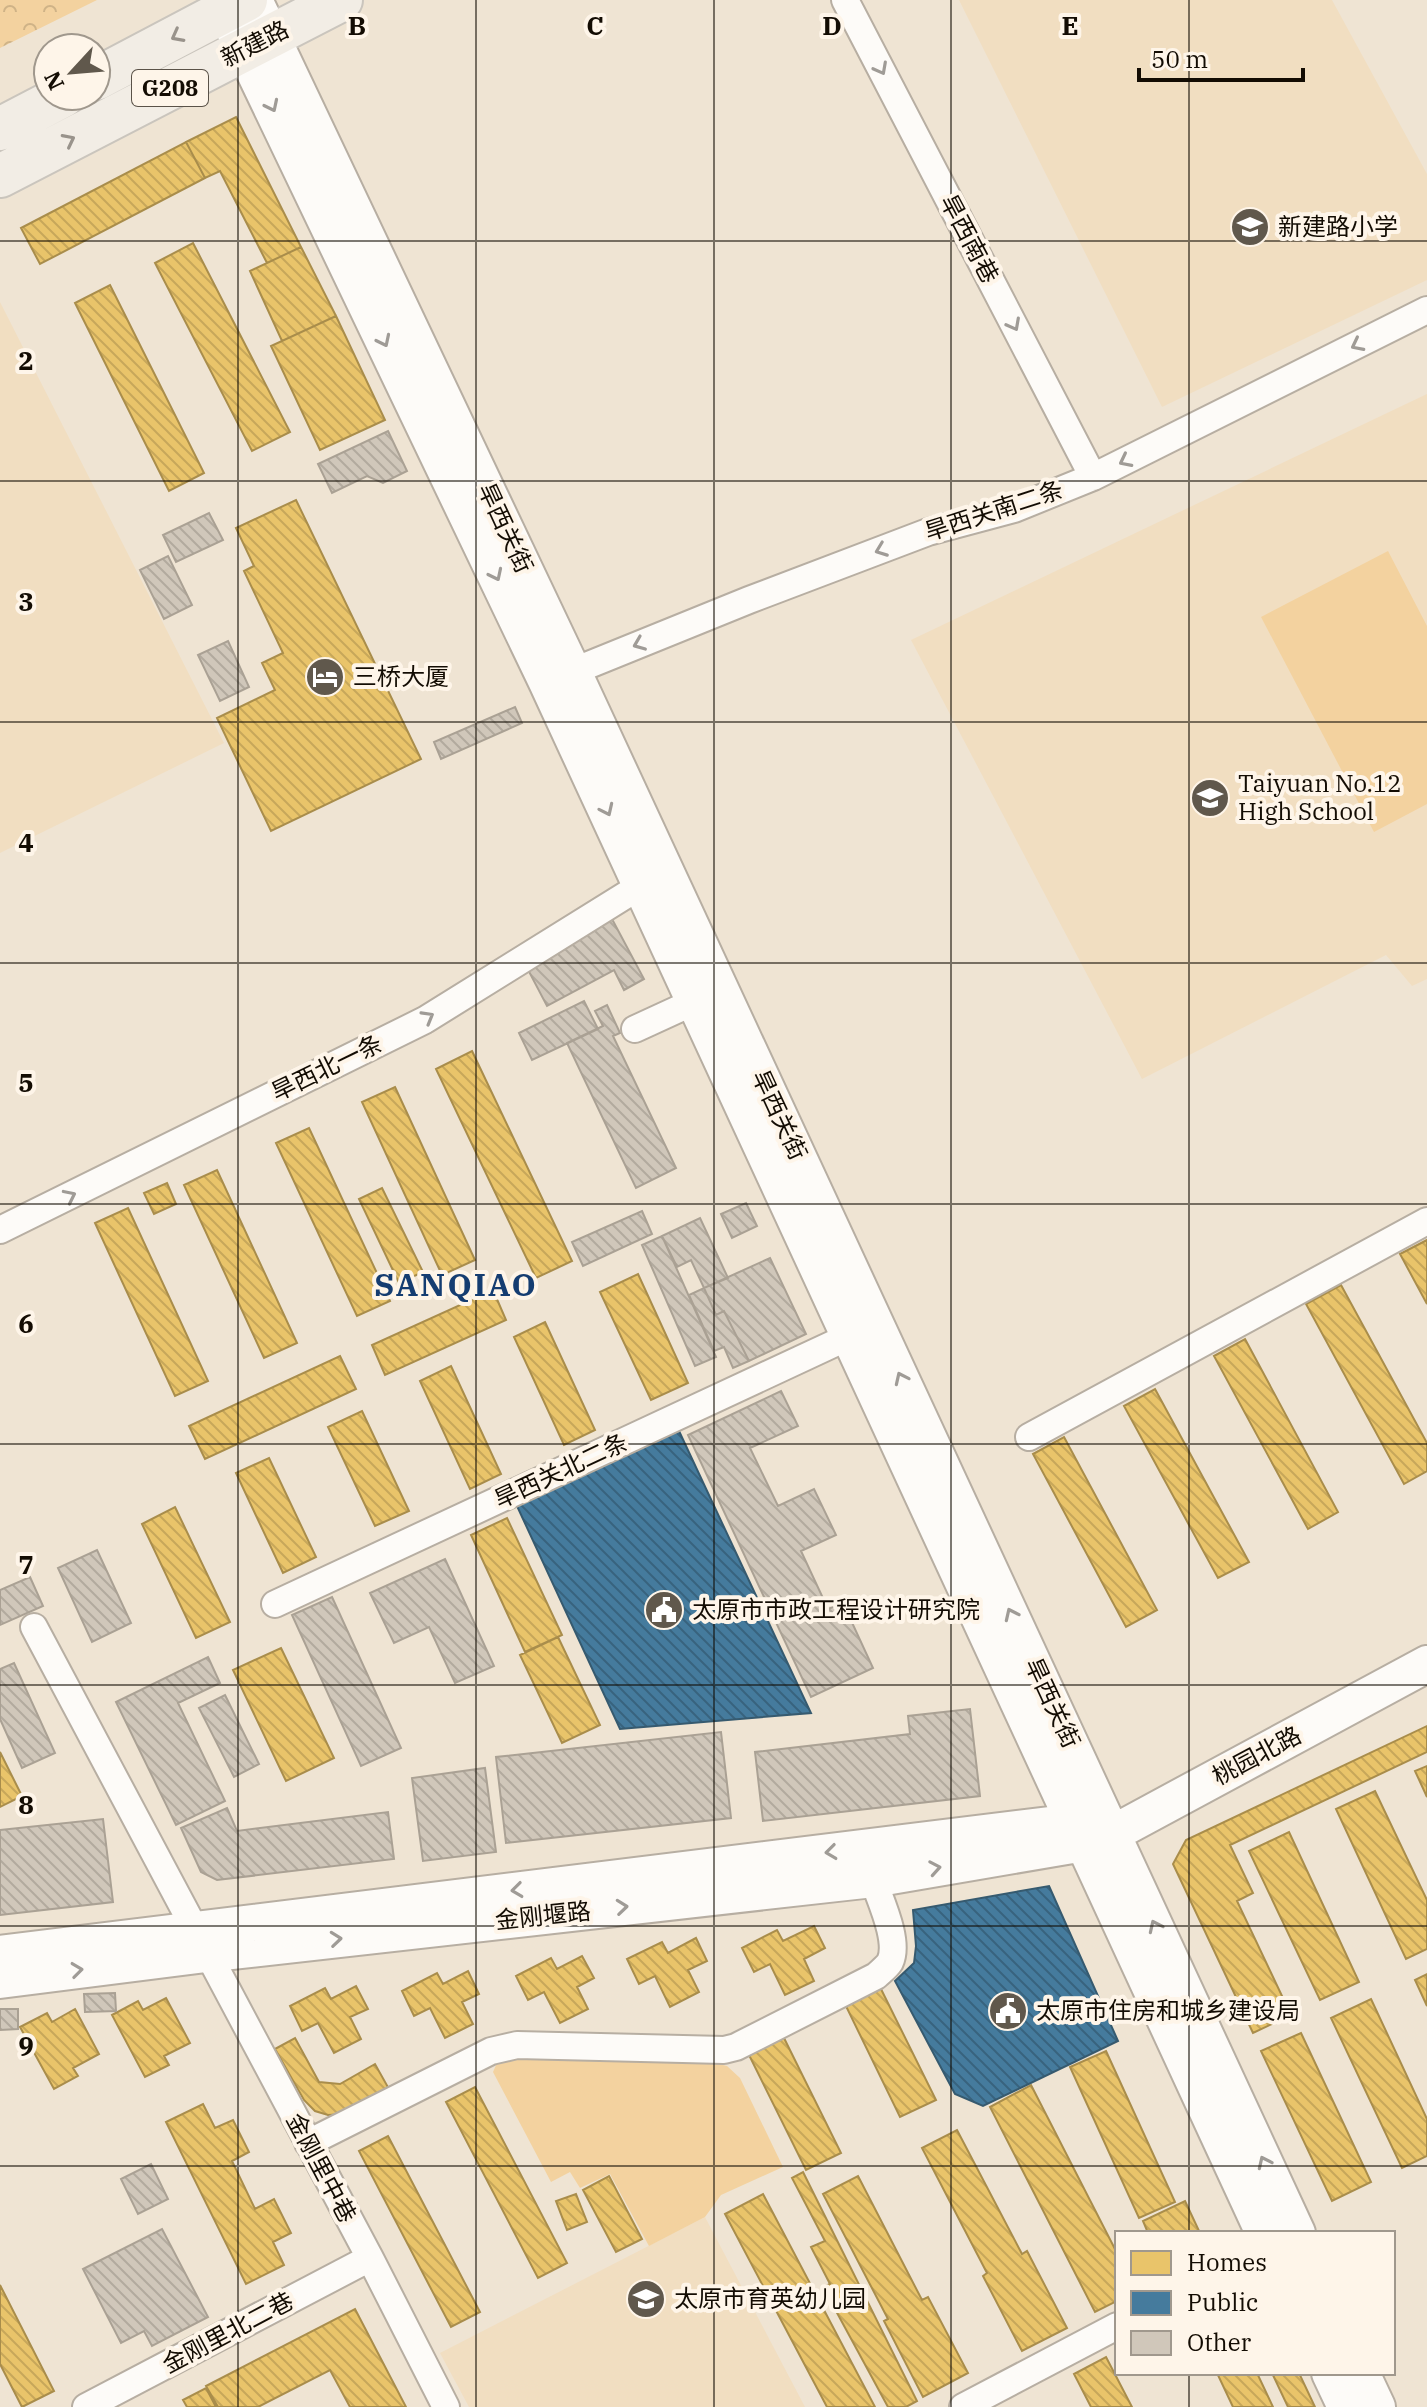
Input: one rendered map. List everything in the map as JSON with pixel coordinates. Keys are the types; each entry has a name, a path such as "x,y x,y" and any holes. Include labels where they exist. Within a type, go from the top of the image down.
{"main road":[{"name":"新建路","path":"112,72 244,16 341,0"},
{"name":"新建路","path":"0,176 244,16"},
{"name":"旱西关街","path":"244,16 560,676 1093,1828 1263,2231"},
{"path":"0,129 32,112"},
{"name":"旱西关街","path":"560,676 642,885 707,996 848,1337 1296,2231"},
{"path":"0,1954 200,1942 1093,1828 1427,1639"},
{"name":"桃园北路","path":"1093,1828 1427,1664"},
{"name":"金刚堰路","path":"0,1980 200,1942 873,1879 1093,1828"},
{"path":"1331,2375 1346,2407"},
{"path":"1362,2375 1377,2407"}],"street":[{"name":"旱西南巷","path":"845,0 1093,477"},
{"name":"旱西关南二条","path":"560,676 928,532 1014,509 1093,477 1427,310"},
{"name":"旱西北一条","path":"0,1230 425,1020 642,885"},
{"path":"635,1029 707,996"},
{"path":"1029,1437 1427,1221"},
{"name":"旱西关北二条","path":"275,1604 848,1337"},
{"name":"金刚里中巷","path":"34,1627 446,2407"},
{"path":"308,2143 491,2051 517,2045 724,2050 736,2047 876,1976 890,1964 893,1947 891,1932 873,1879"},
{"name":"金刚里北二巷","path":"86,2407 370,2258"},
{"path":"963,2407 1115,2327"}],"shaded area":[{"name":"新建路小学","path":"959,0 1332,0 1427,174 1427,280 1162,407"},
{"path":"0,302 224,743 0,853"},
{"name":"Taiyuan No.12 High School","path":"1427,394 1427,979 1412,986 1386,955 1142,1079 911,640"},
{"name":"太原市育英幼儿园","path":"705,2217 805,2407 469,2407 440,2353"}],"green space":[{"path":"0,0 97,0 32,32 0,48"},
{"path":"1388,551 1427,626 1427,804 1374,832 1261,617"},
{"path":"512,2058 702,2060 727,2066 740,2078 783,2167 721,2195 705,2217 649,2246 610,2174 580,2188 570,2172 551,2182 493,2072 497,2063"}],"building: Homes":[{"path":"236,117 301,247 267,263 220,171 205,178 186,142"},
{"path":"186,142 205,178 40,264 21,228"},
{"path":"193,243 290,432 252,451 155,263"},
{"path":"301,247 336,316 282,341 250,271"},
{"path":"110,285 204,473 169,491 75,303"},
{"path":"336,316 385,420 320,450 271,346"},
{"name":"三桥大厦","path":"296,500 421,759 271,831 217,718 275,690 262,663 283,653 244,571 254,566 236,528"},
{"path":"472,1051 572,1261 536,1278 436,1069"},
{"path":"395,1087 475,1260 442,1275 362,1102"},
{"path":"309,1128 390,1301 357,1316 276,1143"},
{"path":"217,1170 297,1343 264,1358 184,1185"},
{"path":"167,1183 176,1204 154,1214 144,1193"},
{"path":"382,1188 423,1272 399,1283 359,1199"},
{"path":"128,1208 208,1381 175,1396 95,1223"},
{"path":"1427,1240 1427,1304 1400,1254"},
{"path":"638,1274 688,1383 651,1400 600,1292"},
{"path":"1341,1285 1427,1443 1427,1471 1404,1484 1306,1304"},
{"path":"493,1290 506,1320 385,1375 372,1345"},
{"path":"545,1322 595,1430 564,1445 514,1337"},
{"path":"1245,1339 1338,1512 1308,1529 1214,1356"},
{"path":"340,1356 356,1389 205,1459 189,1426"},
{"path":"451,1366 501,1474 470,1489 420,1381"},
{"path":"1155,1389 1249,1562 1218,1578 1124,1406"},
{"path":"362,1411 409,1511 375,1526 328,1427"},
{"path":"1064,1437 1157,1610 1126,1627 1033,1454"},
{"path":"269,1458 316,1557 283,1573 236,1473"},
{"path":"175,1507 230,1622 196,1638 142,1524"},
{"path":"507,1518 562,1635 525,1652 471,1535"},
{"path":"558,1637 600,1725 562,1743 520,1655"},
{"path":"281,1648 334,1758 286,1781 233,1670"},
{"path":"1427,1726 1427,1752 1230,1845 1253,1893 1237,1901 1291,2015 1253,2033 1173,1864 1186,1840"},
{"path":"0,1752 22,1796 0,1807"},
{"path":"1427,1766 1427,1797 1415,1771"},
{"path":"1375,1791 1427,1900 1427,1949 1406,1959 1336,1809"},
{"path":"1289,1832 1359,1982 1320,2000 1249,1851"},
{"path":"814,1926 825,1948 804,1959 814,1981 785,1995 770,1964 754,1972 742,1948 777,1930 783,1941"},
{"path":"696,1938 707,1961 688,1970 699,1992 670,2007 655,1976 639,1984 627,1959 662,1942 668,1953"},
{"path":"582,1956 594,1978 577,1987 588,2009 560,2023 544,1992 528,2000 516,1976 551,1958 557,1969"},
{"path":"468,1971 479,1994 462,2002 473,2024 445,2038 430,2008 414,2016 402,1991 437,1973 443,1984"},
{"path":"1427,1974 1427,2006 1415,1980"},
{"path":"879,1985 936,2100 900,2117 844,2002"},
{"path":"356,1986 368,2009 350,2017 361,2039 334,2053 318,2023 302,2031 290,2006 325,1988 331,1999"},
{"path":"166,1998 190,2043 164,2056 169,2065 145,2077 112,2015 138,2001 143,2010"},
{"path":"1371,1999 1427,2119 1427,2156 1402,2168 1331,2018"},
{"path":"75,2009 99,2054 73,2068 78,2076 54,2089 20,2027 47,2013 52,2022"},
{"path":"1301,2033 1371,2182 1332,2201 1261,2051"},
{"path":"295,2038 319,2082 340,2084 375,2064 389,2089 345,2114 328,2115 315,2111 304,2100 275,2049"},
{"path":"784,2038 841,2153 806,2170 749,2055"},
{"path":"1106,2051 1175,2202 1139,2218 1070,2067"},
{"path":"1031,2085 1115,2249 1115,2302 1095,2312 990,2107"},
{"path":"475,2087 567,2263 538,2278 446,2102"},
{"path":"203,2104 215,2128 233,2120 249,2152 232,2161 255,2209 274,2199 291,2233 273,2242 284,2265 246,2284 166,2122"},
{"path":"957,2130 1022,2254 1027,2251 1067,2328 1022,2351 983,2276 987,2273 922,2148"},
{"path":"388,2136 480,2312 451,2327 359,2151"},
{"path":"803,2172 917,2401 906,2407 888,2407 823,2287 830,2284 811,2247 825,2241 792,2178"},
{"path":"609,2176 642,2239 616,2252 583,2190"},
{"path":"858,2176 922,2300 928,2297 968,2373 923,2397 884,2321 888,2319 823,2194"},
{"path":"576,2194 587,2222 567,2230 556,2201"},
{"path":"763,2194 875,2407 827,2407 725,2214"},
{"path":"1185,2201 1199,2231 1147,2231 1143,2221"},
{"path":"0,2285 54,2391 22,2407 0,2364"},
{"path":"355,2309 406,2407 350,2407 330,2370 258,2407 218,2407 206,2386"},
{"path":"1106,2357 1132,2407 1091,2407 1074,2374"},
{"path":"1218,2375 1258,2375 1273,2407 1233,2407"},
{"path":"1273,2375 1300,2375 1315,2407 1288,2407"},
{"path":"206,2388 216,2407 187,2407 183,2400"}],"building: Public":[{"name":"太原市市政工程设计研究院","path":"679,1431 811,1713 620,1729 517,1506"},
{"name":"太原市住房和城乡建设局","path":"1049,1886 1118,2041 983,2106 955,2094 895,1981 914,1963 913,1910"}],"building: Other":[{"path":"388,431 407,471 383,483 367,476 332,493 318,464"},
{"path":"209,513 223,540 176,562 163,535"},
{"path":"168,556 192,605 164,619 140,570"},
{"path":"228,641 249,687 220,701 198,655"},
{"path":"515,707 522,723 441,759 434,742"},
{"path":"612,919 644,979 624,990 614,970 547,1006 525,964"},
{"path":"584,1001 598,1029 532,1060 519,1033"},
{"path":"607,1005 620,1033 613,1036 676,1168 636,1188 567,1043 603,1026 595,1011"},
{"path":"746,1203 757,1226 732,1238 721,1214"},
{"path":"642,1211 652,1234 583,1266 572,1242"},
{"path":"700,1218 728,1278 704,1288 691,1260 677,1267 662,1236"},
{"path":"662,1236 716,1357 695,1366 642,1245"},
{"path":"770,1258 806,1334 749,1361 724,1311 716,1315 704,1288"},
{"path":"704,1288 716,1315 724,1311 749,1361 733,1368 724,1347 714,1351 689,1295"},
{"path":"781,1391 798,1426 750,1448 778,1506 814,1489 836,1535 801,1551 828,1609 843,1603 873,1668 811,1697 688,1435"},
{"path":"97,1550 131,1623 92,1642 58,1568"},
{"path":"445,1559 494,1666 455,1683 429,1627 394,1643 370,1593"},
{"path":"30,1577 43,1606 0,1625 0,1590"},
{"path":"332,1597 401,1748 361,1766 292,1615"},
{"path":"208,1657 220,1683 178,1703 225,1801 176,1825 116,1702"},
{"path":"14,1663 55,1753 22,1768 0,1719 0,1669"},
{"path":"225,1695 259,1764 234,1777 199,1708"},
{"path":"970,1709 980,1796 763,1821 755,1752 910,1734 908,1716"},
{"path":"721,1732 731,1818 506,1843 496,1757"},
{"path":"485,1768 496,1852 423,1861 412,1778"},
{"path":"227,1808 237,1831 388,1812 394,1859 217,1880 201,1872 181,1828"},
{"path":"103,1819 113,1902 0,1915 0,1830"},
{"path":"115,1993 116,2011 85,2012 84,1994"},
{"path":"0,2009 18,2009 18,2029 0,2030"},
{"path":"151,2164 168,2199 138,2214 121,2179"},
{"path":"162,2229 208,2317 152,2346 144,2331 121,2343 83,2269"}],"place":[{"name":"新建路小学","path":"1250,227"},
{"name":"三桥大厦","path":"325,677"},
{"name":"Taiyuan No.12 High School","path":"1210,798"},
{"name":"太原市市政工程设计研究院","path":"664,1610"},
{"name":"太原市住房和城乡建设局","path":"1008,2011"},
{"name":"太原市育英幼儿园","path":"646,2299"}],"district":[{"name":"SANQIAO","path":"456,1285"}]}
